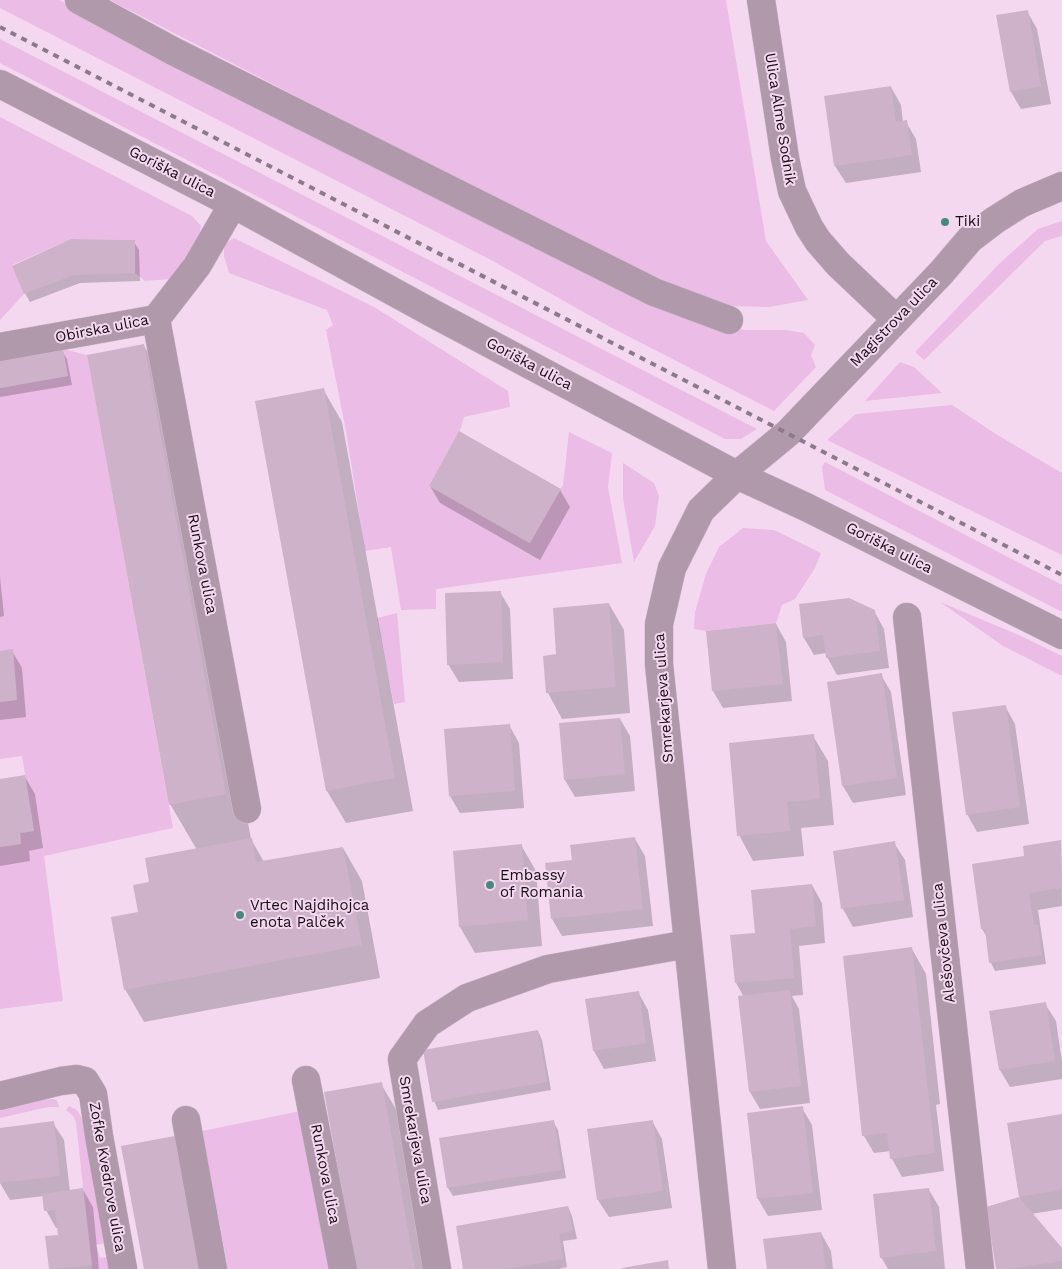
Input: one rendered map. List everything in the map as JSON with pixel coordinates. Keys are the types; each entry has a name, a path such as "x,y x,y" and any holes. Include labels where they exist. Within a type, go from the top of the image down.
{"street":[{"path":"79,0 173,51 654,292 729,320"},
{"name":"Ulica Alme Sodnik","path":"761,0 792,192 804,218 818,241 838,264 896,319"},
{"name":"Goriška ulica","path":"0,84 233,204 434,314 737,475 806,507 1062,635"},
{"name":"Magistrova ulica","path":"737,475 788,433 941,273 970,239 995,220 1022,204 1062,186"},
{"name":"Obirska ulica","path":"0,348 156,318 197,266 233,204"},
{"name":"Runkova ulica","path":"156,318 247,809"},
{"name":"Smrekarjeva ulica","path":"722,1269 659,664 659,624 672,568 698,515 737,475"},
{"name":"Alešovčeva ulica","path":"907,617 980,1269"},
{"name":"Smrekarjeva ulica","path":"437,1269 402,1059 427,1024 467,998 548,969 688,944"},
{"name":"Zofke Kvedrove ulica","path":"0,1096 61,1081 77,1079 85,1081 93,1094 123,1269"},
{"name":"Runkova ulica","path":"306,1080 343,1269"},
{"path":"186,1120 213,1269"}],"shaded area":[{"path":"0,0 59,0 186,68 703,324 746,330 786,330 804,333 815,345 811,355 816,367 774,411 612,328 491,260 0,8"},
{"path":"110,0 726,0 766,241 808,300 769,307 725,306 684,290 600,253"},
{"path":"0,39 757,429 741,439 725,439 0,63"},
{"path":"0,117 192,216 201,226 199,238 170,279 145,281 135,273 135,240 71,239 12,265 24,294 0,320"},
{"path":"1062,221 1062,236 1045,241 924,360 915,352 1000,263 1038,229"},
{"path":"234,238 374,307 508,391 510,407 464,417 461,428 429,486 529,543 563,485 569,432 612,453 608,487 622,563 436,589 436,609 401,610 391,547 365,551 346,431 326,330 333,325 327,310 229,273 224,256 224,244"},
{"path":"63,349 87,355 173,828 44,856 63,1001 0,1009 0,847 21,844 20,833 34,831 22,756 0,759 0,702 17,700 13,650 0,651 0,388 67,376"},
{"path":"900,362 914,367 942,393 865,401"},
{"path":"952,405 999,436 1062,473 1062,555 827,440 856,414"},
{"path":"825,462 1062,585 1062,612 825,490 822,467"},
{"path":"623,463 654,483 659,496 655,526 634,562 623,499"},
{"path":"743,528 774,530 821,553 815,568 795,599 782,605 776,623 706,631 694,629 695,612 706,574 719,547"},
{"path":"940,602 1021,636 1062,656 1062,676 1003,646"},
{"path":"397,613 405,702 394,704 377,618"},
{"path":"52,1099 57,1100 59,1107 48,1107 0,1118 0,1111"},
{"path":"69,1106 77,1110 83,1120 105,1243 96,1245 100,1258 107,1257 110,1269 92,1269 76,1122 73,1116 66,1110"},
{"path":"301,1111 330,1269 228,1269 202,1131"}],"building":[{"path":"1028,10 1041,86 1010,92 996,15"},
{"path":"891,86 896,122 907,120 912,155 834,166 824,96"},
{"path":"71,239 135,240 135,273 74,275 24,294 12,266"},
{"path":"144,344 226,794 169,805 87,355"},
{"path":"63,349 68,376 0,388 0,360"},
{"path":"324,388 395,778 326,791 255,401"},
{"path":"459,431 561,489 530,543 429,486"},
{"path":"501,591 503,662 447,665 445,593"},
{"path":"849,598 875,610 880,651 826,658 823,635 803,638 799,604"},
{"path":"609,603 616,687 546,693 543,656 556,654 553,608"},
{"path":"776,623 783,684 712,691 706,631"},
{"path":"13,649 17,700 0,702 0,651"},
{"path":"882,673 897,778 842,786 827,682"},
{"path":"1006,705 1020,807 966,815 952,712"},
{"path":"620,718 625,774 564,780 559,723"},
{"path":"510,724 515,791 449,796 444,729"},
{"path":"814,734 820,799 787,802 790,831 737,836 729,743"},
{"path":"25,775 34,831 20,833 21,844 0,847 0,779"},
{"path":"635,837 643,909 551,919 545,863 572,860 570,845"},
{"name":"Vrtec Najdihojca enota Palček","path":"252,838 256,862 343,847 362,945 124,990 111,917 138,912 133,885 149,882 145,858"},
{"path":"1061,840 1062,888 1029,893 1034,925 1038,925 1042,955 989,963 985,929 981,929 972,864 1024,856 1023,846"},
{"path":"895,841 904,900 841,909 833,851"},
{"name":"Embassy of Romania","path":"522,844 528,920 459,927 453,851"},
{"path":"812,884 816,926 790,929 794,978 735,983 730,935 755,933 751,890"},
{"path":"912,947 935,1153 890,1159 887,1133 862,1136 843,956"},
{"path":"790,990 801,1086 749,1092 738,996"},
{"path":"639,991 646,1043 593,1051 585,999"},
{"path":"1046,1002 1055,1061 999,1070 989,1011"},
{"path":"538,1030 547,1082 432,1102 423,1050"},
{"path":"382,1082 415,1269 356,1269 324,1092"},
{"path":"803,1106 813,1193 757,1199 747,1113"},
{"path":"1062,1114 1062,1190 1019,1197 1007,1123"},
{"path":"554,1120 562,1170 447,1188 439,1138"},
{"path":"653,1120 663,1191 597,1200 587,1129"},
{"path":"54,1121 60,1176 0,1183 0,1128"},
{"path":"180,1135 205,1269 144,1269 121,1146"},
{"path":"83,1188 92,1265 49,1269 45,1236 58,1235 55,1210 44,1211 42,1194"},
{"path":"929,1188 936,1251 880,1258 873,1194"},
{"path":"1019,1197 1062,1248 1062,1261 1009,1269 996,1269 986,1207"},
{"path":"568,1206 573,1231 559,1233 563,1259 505,1269 463,1269 456,1226"},
{"path":"821,1232 826,1269 767,1269 763,1239"},
{"path":"668,1260 669,1269 622,1269 622,1268"}],"railway":[{"path":"0,27 1062,575"}],"place":[{"name":"Tiki","path":"945,222"},
{"name":"Embassy of Romania","path":"490,885"},
{"name":"Vrtec Najdihojca enota Palček","path":"240,915"}]}
